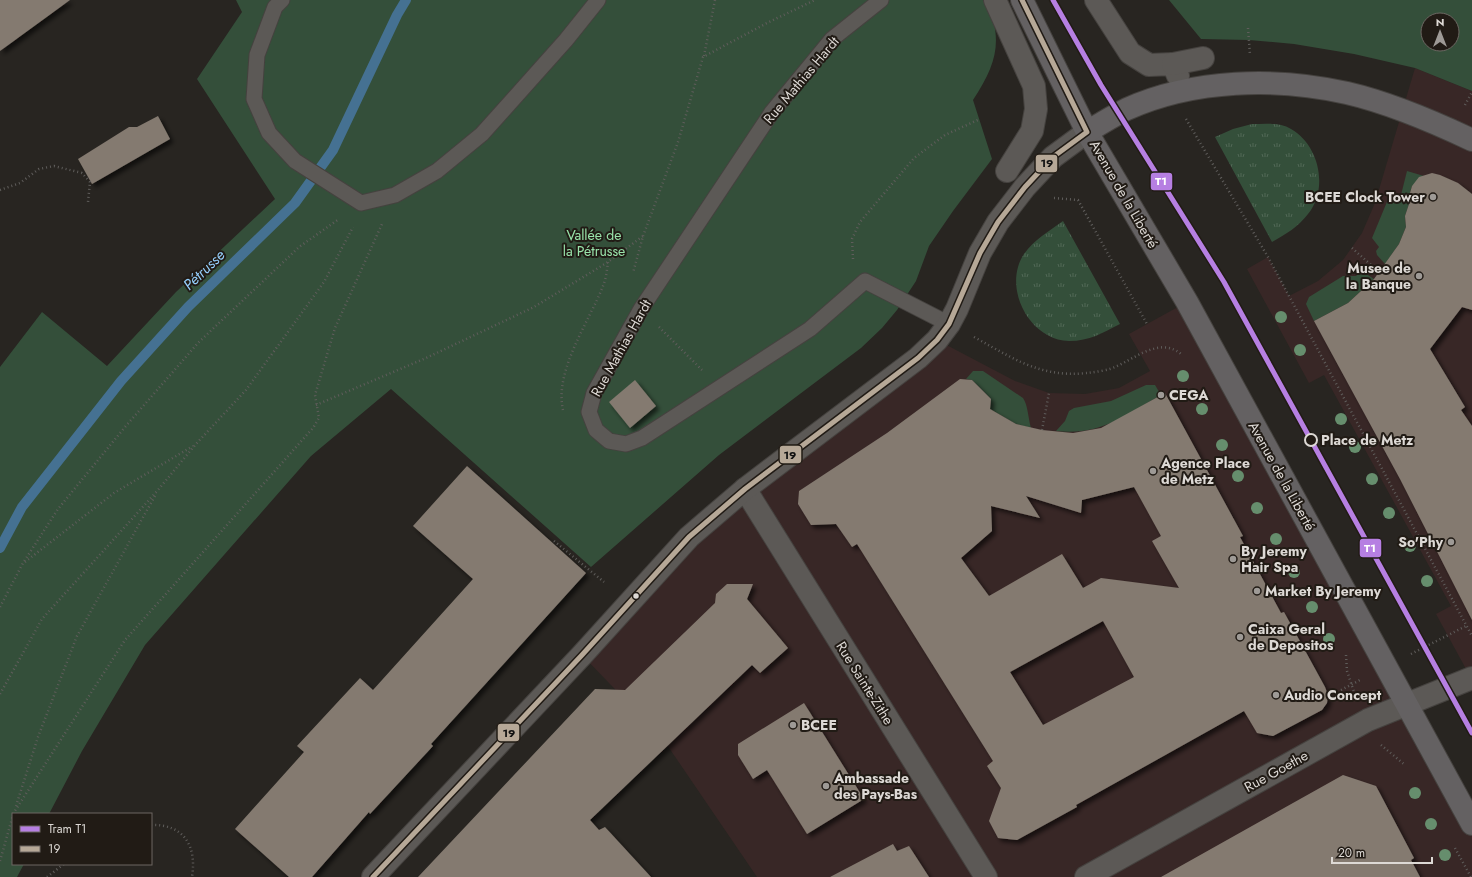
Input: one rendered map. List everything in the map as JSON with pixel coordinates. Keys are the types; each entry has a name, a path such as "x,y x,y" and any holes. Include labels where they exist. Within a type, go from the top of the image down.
{"main road":[{"name":"Avenue de la Liberté","path":"1022,0 1087,132 1187,302 1472,824"},
{"path":"1087,132 1119,114 1142,104 1194,89 1237,84 1274,83 1311,86 1348,93 1402,111 1472,140"}],"street":[{"path":"995,0 1034,86 1036,109 1032,131 1007,171"},
{"path":"1096,0 1130,52 1149,65 1176,70 1203,58"},
{"path":"373,877 582,655 689,537 745,489 918,358 943,332 957,309 980,253 998,222 1025,187 1053,157 1087,132"},
{"name":"Rue Sainte-Zithe","path":"745,489 986,877"},
{"name":"Rue Goethe","path":"1086,877 1360,725 1472,678"},
{"path":"1449,782 1472,804"}],"lane":[{"path":"282,0 275,7 257,55 254,99 270,133 295,161 361,203 395,194 437,171 482,134 566,40 598,0"},
{"name":"Rue Mathias Hardt","path":"596,430 589,412 594,393 642,309 772,112 832,39 881,0"},
{"path":"596,430 609,441 626,444 642,438 810,329 865,280 943,332"}],"path":[{"path":"632,278 643,236 678,142 704,57 715,0"},
{"path":"704,57 767,23 815,0"},
{"path":"1248,28 1250,57"},
{"path":"1466,105 1472,92"},
{"path":"1183,114 1268,257 1472,636"},
{"path":"865,280 853,261 852,239 860,222 914,158 945,135 980,119"},
{"path":"0,190 20,183 39,169 54,166 69,168 82,174 90,182 88,202"},
{"path":"15,810 125,640 313,428 319,418 315,395 335,328 395,194"},
{"path":"1051,198 1078,200 1147,324"},
{"path":"0,694 42,619 158,490 196,444 246,390 324,282 351,233 361,203"},
{"path":"0,607 23,563 58,509 125,427 198,343 299,247 361,203"},
{"path":"316,405 426,358 534,307 608,262 643,236"},
{"path":"1352,248 1379,272"},
{"path":"596,430 586,435 574,434 566,425 561,403 563,379 578,341 604,285 608,262"},
{"path":"642,309 719,387"},
{"path":"943,332 1022,364 1052,373 1083,375 1113,369 1160,347 1177,350"},
{"path":"1042,430 1049,393"},
{"path":"23,563 114,493 196,444"},
{"path":"14,813 38,737 77,636 158,490"},
{"path":"554,541 604,582"},
{"path":"0,861 12,819"},
{"path":"152,825 171,827 184,835 190,845 194,864 192,877"},
{"path":"47,877 63,865"}],"shaded area":[{"path":"1415,68 1472,91 1472,680 1436,614 1451,606 1324,375 1309,383 1247,269 1268,257 1289,296 1318,281 1343,260 1362,233 1375,203"},
{"path":"1187,302 1472,824 1472,877 757,877 663,739 582,655 689,537 937,340 1015,381 1049,393 1085,394 1119,388 1150,371 1129,334"}],"green space":[{"name":"Vallée de la Pétrusse","path":"236,0 987,0 995,28 995,52 988,75 973,100 992,159 929,246 916,281 897,310 882,328 861,348 719,455 591,567 391,389 311,456 145,645 82,751 50,813 12,813 12,865 23,865 17,877 0,877 0,367 42,312 107,366 176,292 275,199 197,79 242,12"},
{"path":"1169,0 1472,0 1472,91 1415,68 1354,54 1294,44 1249,40 1201,39"},
{"path":"1252,124 1277,124 1291,129 1301,136 1308,145 1318,168 1318,192 1314,204 1308,214 1287,233 1272,242 1215,137 1233,129"},
{"path":"1407,171 1424,176 1412,186 1410,201 1405,216 1406,227 1399,244 1385,264 1377,255 1376,251 1379,247 1372,238 1389,197 1395,193 1401,195"},
{"path":"1063,221 1120,324 1096,336 1076,341 1055,338 1042,332 1031,322 1023,310 1018,296 1016,281 1018,267 1024,254 1037,240"},
{"path":"1359,273 1365,273 1374,279 1348,303 1314,321 1306,304 1309,297 1343,276 1356,276"},
{"path":"973,371 983,371 1023,398 1027,408 1031,428 1016,424 990,409 991,399 972,380 966,379"},
{"path":"1146,385 1155,385 1161,395 1111,423 1086,430 1072,432 1056,431 1065,421 1069,411 1074,408 1111,401"}],"building":[{"path":"0,0 70,0 0,51"},
{"path":"158,116 170,139 92,184 78,159 129,127 137,127"},
{"path":"1432,173 1458,183 1472,194 1472,310 1462,307 1430,349 1465,407 1461,410 1472,426 1472,620 1400,479 1314,321 1348,303 1374,279 1399,244 1406,227 1405,216 1410,201 1412,186 1419,177"},
{"path":"960,379 972,380 991,399 990,409 1016,424 1042,430 1073,433 1101,428 1165,393 1243,536 1240,537 1281,613 1284,612 1325,687 1328,695 1327,703 1322,710 1273,736 1257,733 1244,711 1076,805 1077,807 1017,840 998,838 989,821 1001,788 987,766 993,761 857,544 852,547 836,524 811,525 798,504 799,491 887,433","holes":["1134,487 1161,536 1152,541 1179,588 1101,578 1083,588 1062,554 989,596 961,558 992,531 991,506 1040,518 1026,496 1081,513 1082,500","1103,621 1134,677 1043,725 1010,672"]},
{"path":"635,380 656,406 630,428 609,402"},
{"path":"467,466 586,573 431,744 433,746 370,814 369,812 312,877 289,877 235,829 304,752 297,746 360,678 373,690 473,579 413,526"},
{"path":"727,584 753,584 747,599 788,648 760,673 752,665 590,820 599,830 605,827 651,877 418,877 595,689 625,690 715,603 716,594"},
{"path":"804,703 864,799 807,834 767,770 753,779 738,755 738,744"},
{"path":"1343,775 1376,786 1414,858 1411,860 1420,877 1161,877"},
{"path":"893,844 897,851 909,846 929,877 830,877"}],"waterway":[{"name":"Pétrusse","path":"0,548 22,507 121,381 188,307 295,203 333,150 397,15 406,0"}],"tram line":[{"name":"T1","path":"1053,0 1101,85 1224,282 1472,733"}],"transit line":[{"name":"19","path":"373,877 582,655 689,537 745,489 918,358 937,340 949,324 980,253 998,222 1025,187 1053,157 1087,132 1022,0"}],"place":[{"name":"BCEE Clock Tower","path":"1433,197"},
{"name":"Musee de la Banque","path":"1419,276"},
{"name":"CEGA","path":"1161,395"},
{"name":"Place de Metz","path":"1311,440"},
{"name":"Agence Place de Metz","path":"1153,471"},
{"name":"So'Phy","path":"1451,542"},
{"name":"By Jeremy Hair Spa","path":"1233,559"},
{"name":"Market By Jeremy","path":"1257,591"},
{"name":"Caixa Geral de Depositos","path":"1240,637"},
{"name":"Audio Concept","path":"1276,695"},
{"name":"BCEE","path":"793,725"},
{"name":"Ambassade des Pays-Bas","path":"826,786"}]}
